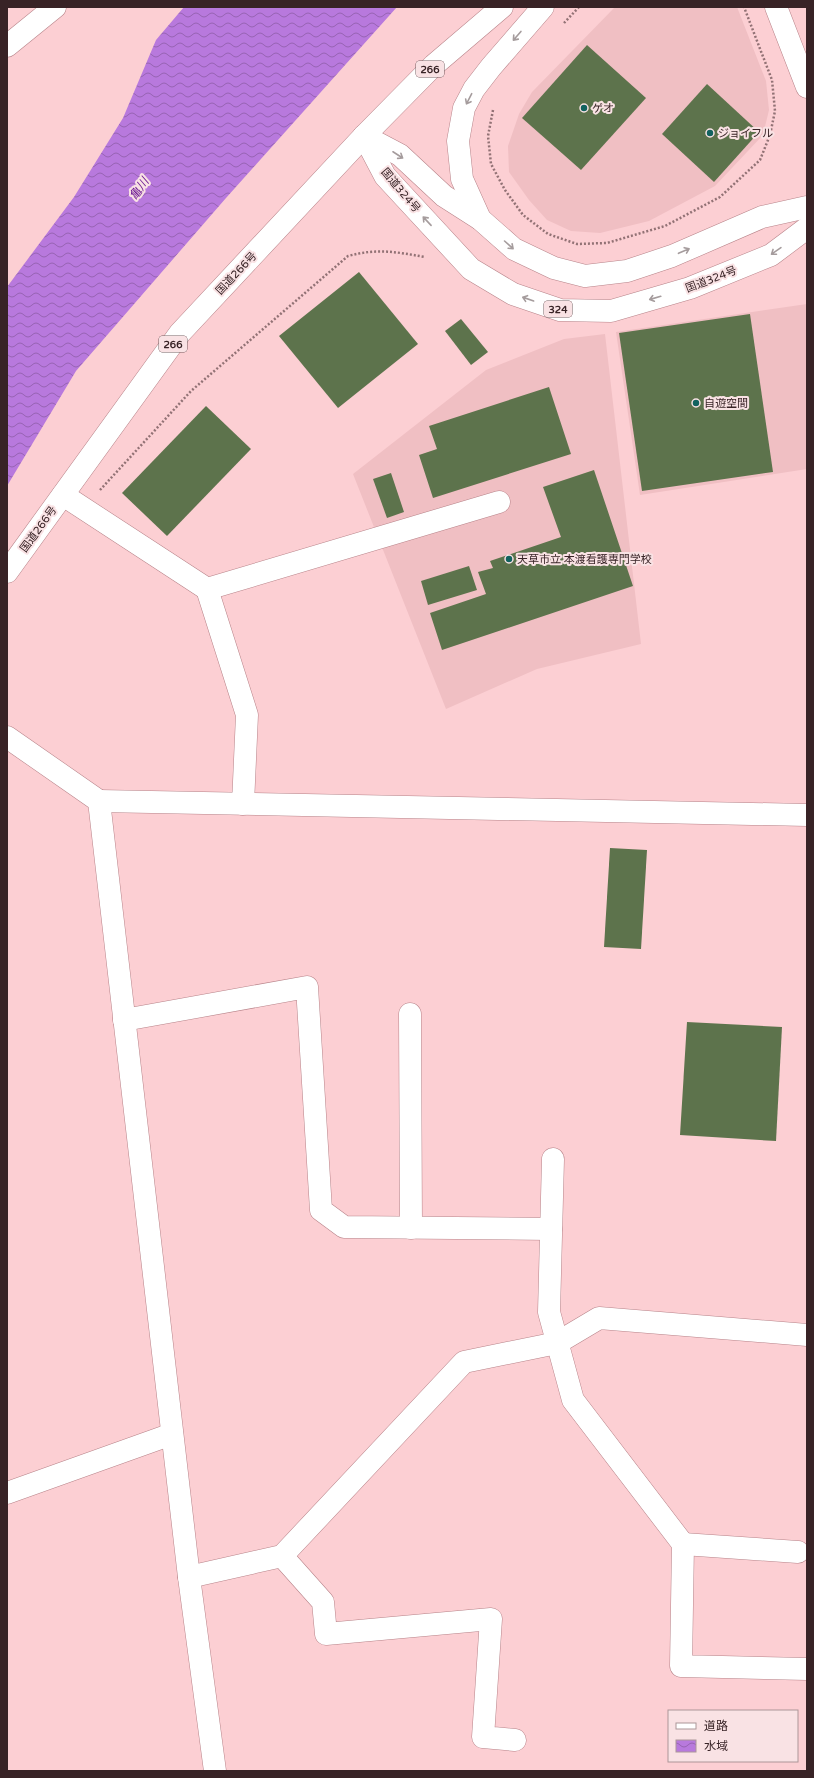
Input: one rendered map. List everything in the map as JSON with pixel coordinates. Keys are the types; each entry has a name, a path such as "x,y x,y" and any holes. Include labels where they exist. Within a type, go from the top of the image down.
{"main road":[{"path":"7,46 55,7"},
{"name":"国道266号","path":"7,572 180,333 364,136 434,65 502,7"},
{"path":"480,218 462,179 458,140 464,108 474,89 491,66 543,7"},
{"path":"776,7 807,87"},
{"name":"国道324号","path":"364,136 400,155 444,196 480,218 514,249 554,268 585,276 627,271 672,256 762,217 807,207"},
{"name":"国道324号","path":"364,136 385,176 471,269 513,294 560,310 611,311 690,288 771,255 807,228"},
{"path":"63,495 207,589 247,715 243,804"},
{"path":"207,589 499,502"},
{"path":"7,736 99,801 807,815"},
{"path":"99,801 189,1577 215,1771"},
{"path":"124,1020 307,987 321,1210 344,1227 551,1229"},
{"path":"410,1014 411,1228"},
{"path":"553,1159 549,1312 573,1400 683,1544 681,1666 807,1669"},
{"path":"189,1577 282,1556 464,1362 557,1343 599,1318 807,1336"},
{"path":"7,1494 172,1434"},
{"path":"683,1544 798,1552"},
{"path":"282,1556 323,1602 326,1634 491,1619 482,1737 515,1740"}],"path":[{"path":"563,24 579,7"},
{"path":"496,104 493,110 488,136 491,164 505,190 523,215 548,234 577,244 607,243 665,226 720,197 760,160 770,135 775,111 772,80 744,7"},
{"path":"519,216 523,215"},
{"path":"83,508 192,391 348,256 366,251 387,251 425,257"}],"shaded area":[{"path":"615,7 737,7 766,81 769,110 763,135 715,186 649,221 600,233 571,231 547,220 529,200 509,172 508,146 519,114 532,92"},
{"name":"自遊空間","path":"807,304 807,469 640,495 616,332"},
{"name":"天草市立 本渡看護専門学校","path":"605,334 641,644 537,669 446,709 353,474 486,370 564,339"}],"water":[{"name":"亀川","path":"184,7 397,7 226,198 76,371 7,486 7,287 74,197 123,118 156,40"}],"building":[{"name":"ゲオ","path":"587,45 646,98 581,170 522,118"},
{"name":"ジョイフル","path":"707,84 759,132 714,182 662,134"},
{"path":"359,272 418,344 338,408 279,336"},
{"name":"自遊空間","path":"750,314 773,472 642,491 619,333"},
{"path":"461,319 488,352 471,365 445,331"},
{"path":"549,387 571,454 433,498 419,455 437,449 429,426"},
{"path":"206,406 251,449 167,536 122,493"},
{"path":"594,470 633,586 442,650 430,613 486,594 478,572 493,568 490,561 561,537 543,487"},
{"path":"391,473 404,512 387,518 373,479"},
{"path":"469,566 477,590 428,605 421,581"},
{"path":"610,848 647,850 641,949 604,947"},
{"path":"687,1022 782,1027 776,1141 680,1135"}],"place":[{"name":"ゲオ","path":"584,108"},
{"name":"ジョイフル","path":"710,133"},
{"name":"自遊空間","path":"696,403"},
{"name":"天草市立 本渡看護専門学校","path":"509,559"}]}
